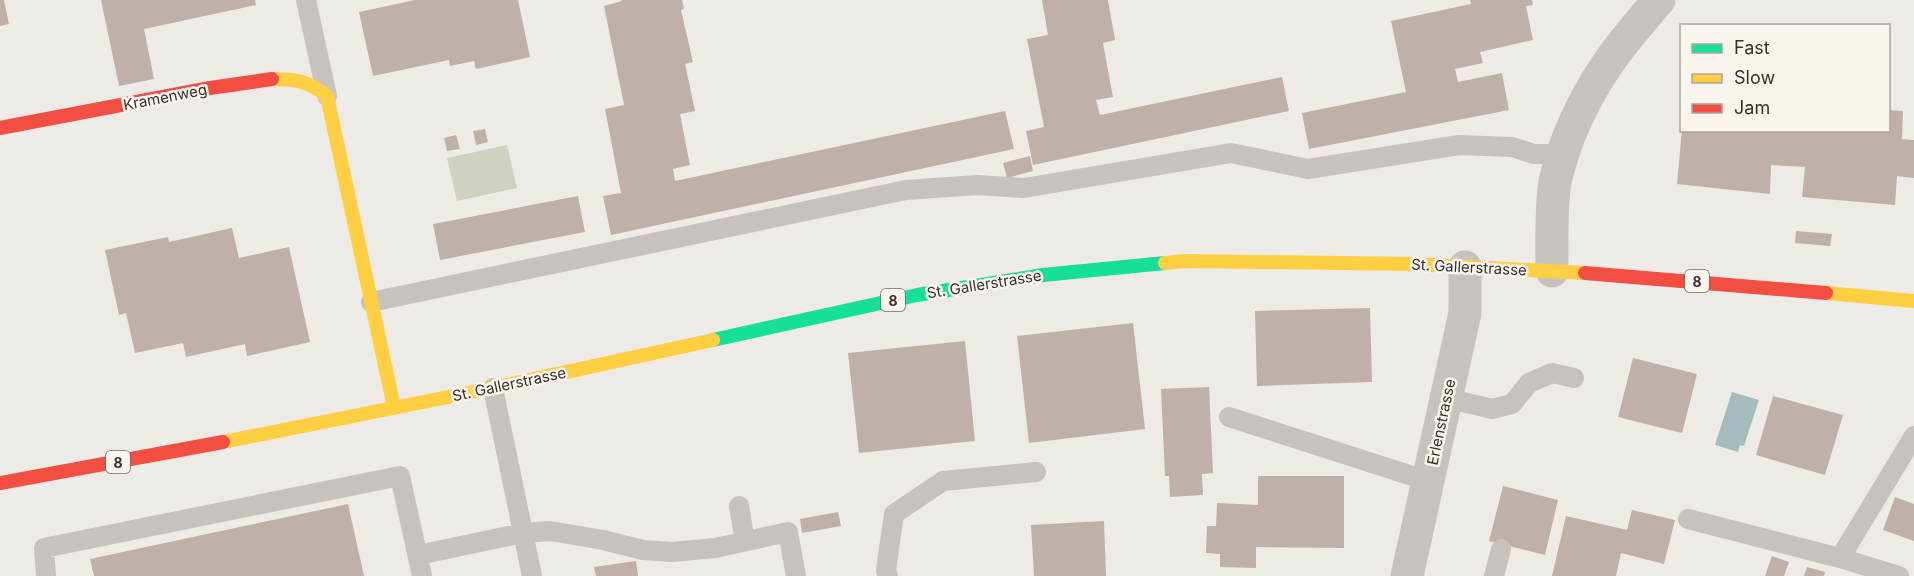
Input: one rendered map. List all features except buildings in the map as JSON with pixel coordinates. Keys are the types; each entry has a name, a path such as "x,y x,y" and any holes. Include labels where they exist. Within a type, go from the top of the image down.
{"main road":[{"name":"Kramenweg","path":"0,128 266,79 294,79 313,85 327,96"},
{"path":"327,96 394,407"},
{"name":"St. Gallerstrasse","path":"0,483 211,445 493,388 917,295 1043,275 1185,261 1414,264 1632,275 1914,301"}],"street":[{"path":"1552,271 1554,187 1562,153 1580,110 1598,77 1619,46 1659,0"},
{"name":"Erlenstrasse","path":"1407,576 1465,313 1465,267"}],"lane":[{"path":"306,0 327,96"},
{"path":"371,302 906,190 978,185 1024,188 1231,153 1308,169 1459,144 1512,147 1534,154 1562,153"},
{"path":"1446,398 1492,409 1512,404 1529,383 1552,374 1574,378"},
{"path":"493,388 532,576"},
{"path":"1229,417 1428,481"},
{"path":"1840,558 1914,436"},
{"path":"888,576 886,570 894,514 943,481 1036,472"},
{"path":"46,576 44,548 400,476 422,576"},
{"path":"739,506 745,541"},
{"path":"1688,519 1840,558 1899,576"},
{"path":"418,555 523,532 550,531 643,550 672,552 715,548 788,532 796,576"},
{"path":"1494,576 1501,549"}],"green space":[{"path":"507,145 517,188 457,201 447,158"}],"water":[{"path":"1732,392 1759,400 1744,446 1740,445 1738,452 1715,445"}],"traffic: fast":[{"path":"713,340 917,295 1043,275 1165,263"}],"traffic: slow":[{"path":"272,79 301,82 327,96 394,407"},
{"path":"1165,263 1185,261 1414,264 1585,273"},
{"path":"1826,293 1914,301"},
{"path":"223,442 493,388 713,340"}],"traffic: jam":[{"path":"0,128 210,88 272,79"},
{"path":"1585,273 1826,293"},
{"path":"0,483 223,442"}]}
